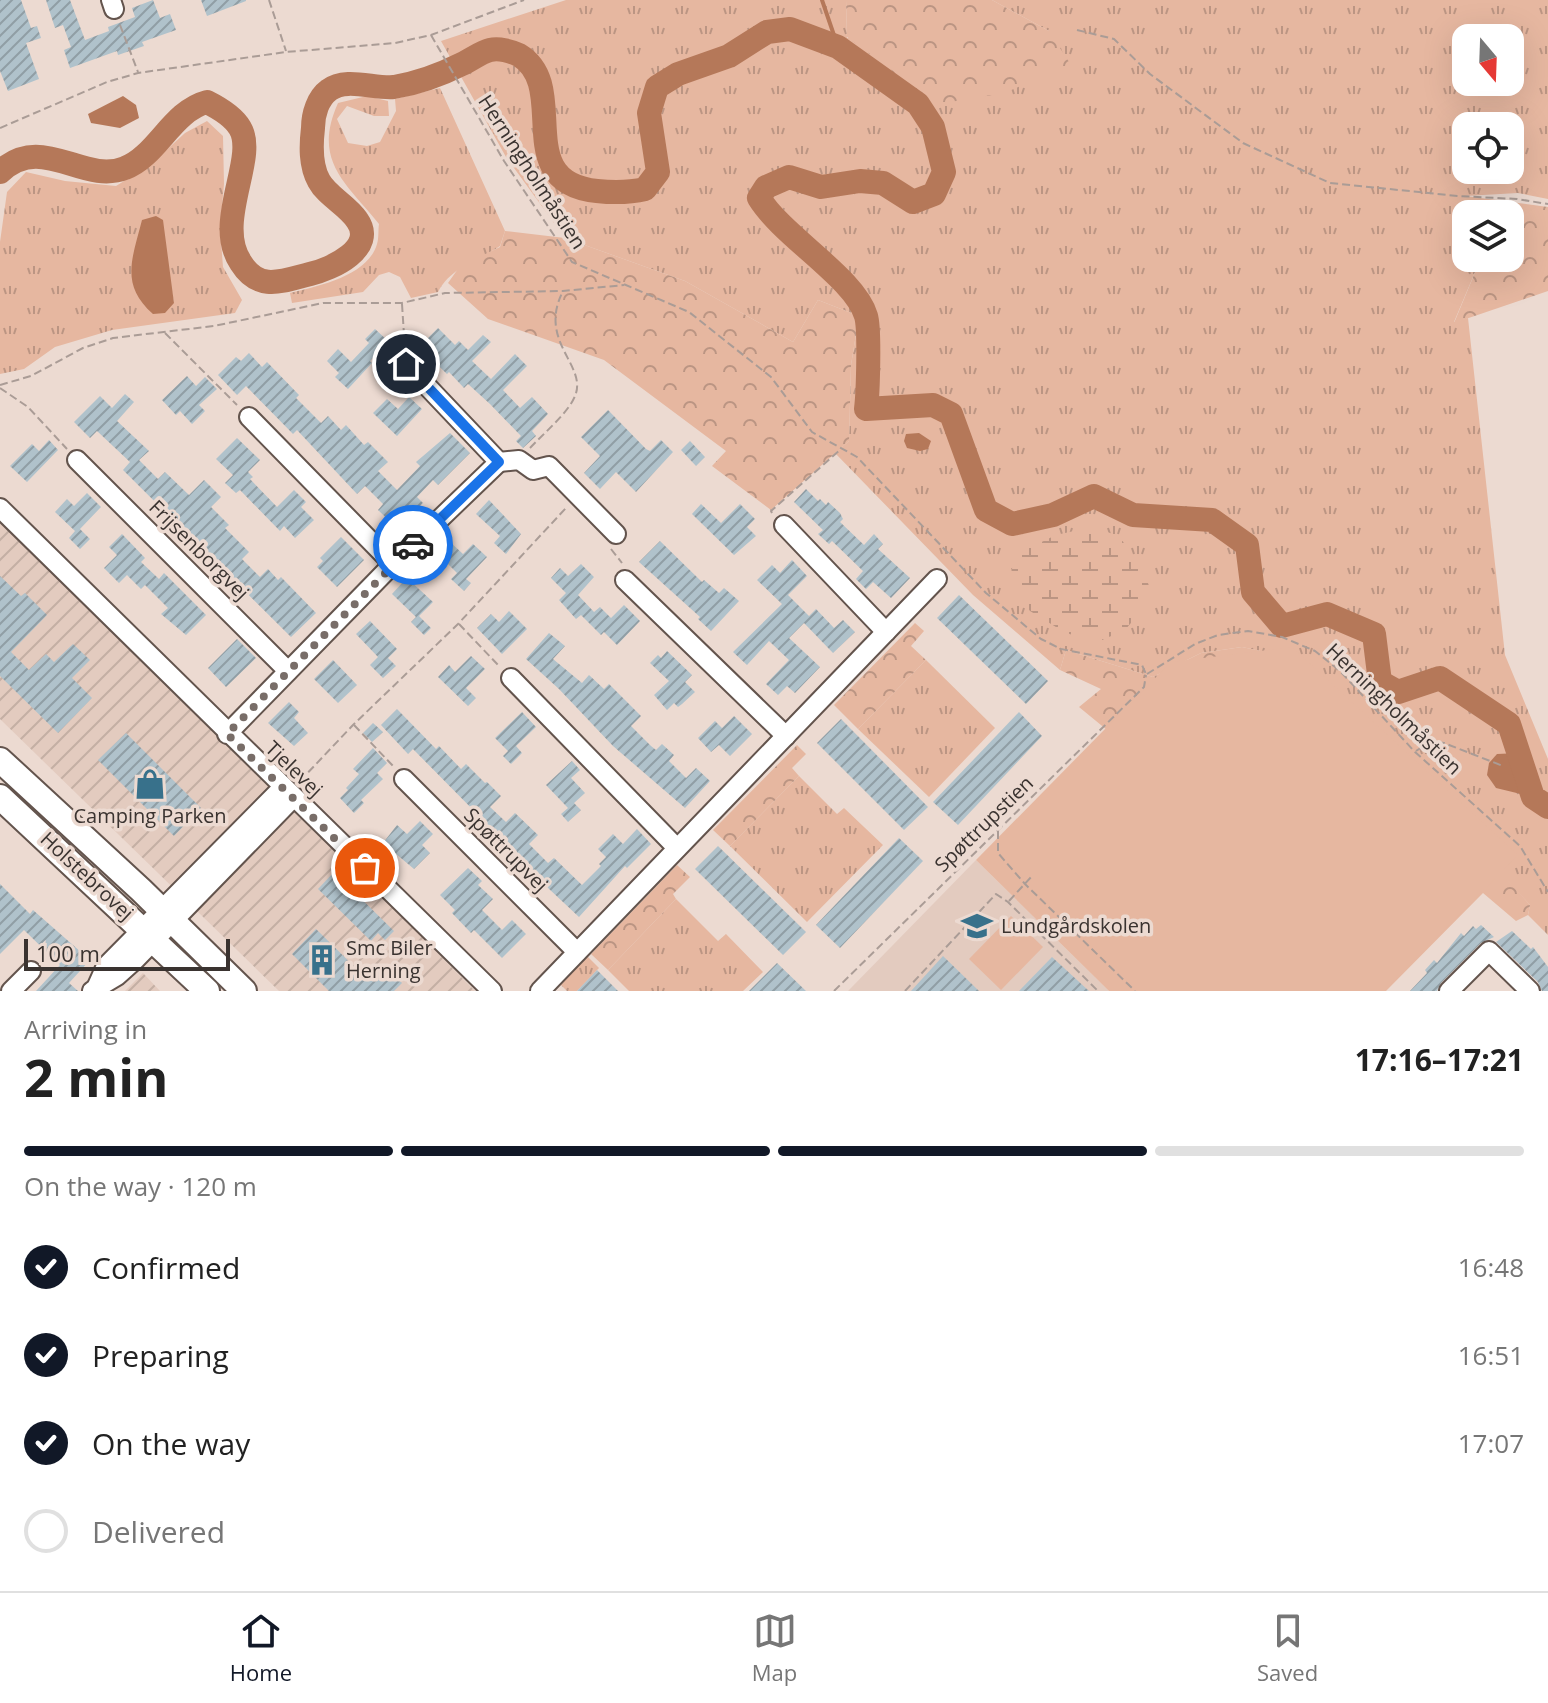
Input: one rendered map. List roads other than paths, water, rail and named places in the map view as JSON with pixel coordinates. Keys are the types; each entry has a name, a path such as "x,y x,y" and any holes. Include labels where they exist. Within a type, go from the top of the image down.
{"main road":[{"name":"Holstebrovej","path":"0,760 244,991"},
{"name":"Holstebrovej","path":"0,797 207,991"}],"street":[{"path":"406,364 499,462"},
{"path":"249,417 393,564"},
{"name":"Frijsenborgvej","path":"77,460 288,671"},
{"path":"227,734 393,564 499,462 519,460 533,470 549,466 613,541"},
{"name":"Tjelevej","path":"0,508 492,991"},
{"path":"784,525 886,632"},
{"path":"540,991 937,579"},
{"path":"625,580 786,736"},
{"path":"511,678 677,848"},
{"name":"Spøttrupvej","path":"404,779 577,952"},
{"path":"95,988 106,966 149,934 288,793"},
{"path":"1449,991 1489,951 1530,991"},
{"path":"11,991 31,971"}],"waterway":[{"path":"822,0 838,47"},
{"path":"0,172 16,161 31,157 94,170 125,168 146,154 184,114 207,102 234,120 244,141 233,210 234,247 241,263 255,278 281,281 340,262 357,248 361,240 362,230 357,220 323,186 313,162 315,112 322,97 336,86 394,87 437,75 487,51 512,52 534,70 541,88 548,152 555,170 571,184 597,191 627,192 645,189 658,172 649,113 657,87 678,74 729,56 767,32 790,29 838,47 918,104 933,127 944,172 934,194 913,202 883,183 860,181 821,187 789,177 766,187 759,198 784,228 834,272 859,302 866,316 868,334 866,409 933,405 951,414 986,510 1012,524 1053,515 1094,496 1133,515 1212,520 1247,545 1253,592 1282,626 1327,614 1374,634 1380,682 1398,692 1440,678 1509,724 1533,797 1548,807"}],"place":[{"name":"Camping Parken","path":"150,784"},
{"name":"Lundgårdskolen","path":"977,926"},
{"name":"Smc Biler Herning","path":"322,960"}]}
